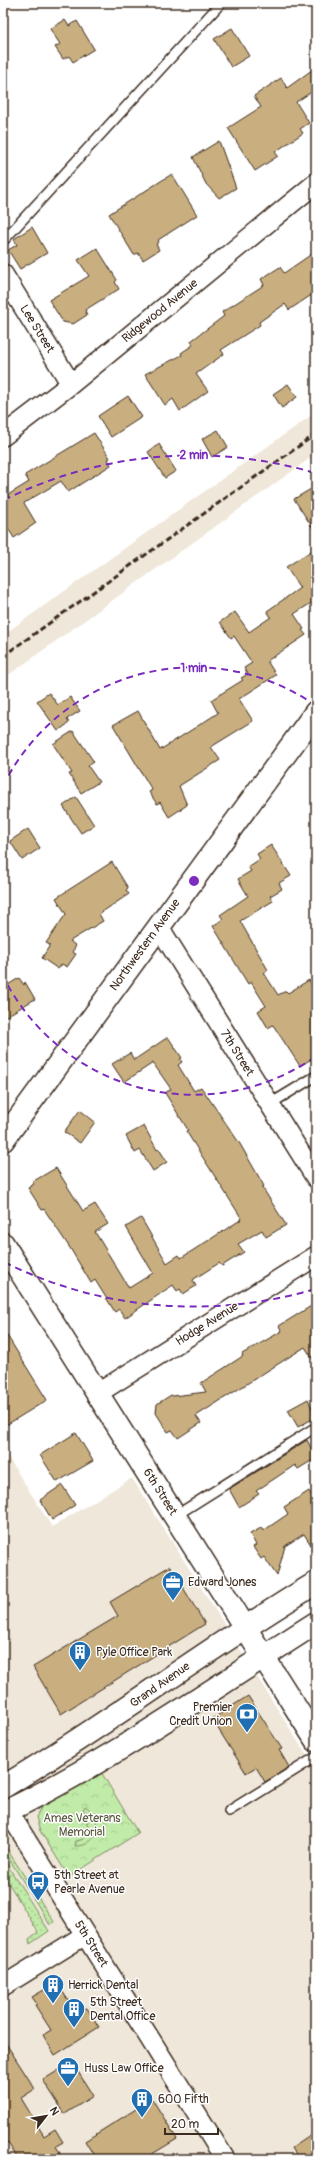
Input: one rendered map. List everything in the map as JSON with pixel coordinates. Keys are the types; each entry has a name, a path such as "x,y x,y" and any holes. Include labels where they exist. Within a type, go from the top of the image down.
{"main road":[{"name":"Northwestern Avenue","path":"3,1140 316,712"},
{"name":"6th Street","path":"3,1244 316,1740"},
{"name":"Grand Avenue","path":"3,1786 103,1724 245,1627 316,1583"},
{"path":"5,1812 78,1774 128,1745 316,1623"}],"street":[{"name":"Ridgewood Avenue","path":"3,436 71,384 316,183"},
{"name":"Lee Street","path":"3,274 71,384"},
{"name":"7th Street","path":"159,928 316,1178"},
{"name":"Hodge Avenue","path":"98,1393 316,1256"},
{"name":"5th Street","path":"5,1812 85,1935 225,2159"},
{"path":"3,1986 85,1935"}],"lane":[{"path":"3,240 221,3"},
{"path":"270,1104 316,1076"},
{"path":"174,1516 316,1427"},
{"path":"230,1811 316,1757"}],"shaded area":[{"path":"316,412 316,454 3,679 3,635"},
{"path":"3,1449 52,1527 132,1478 316,1770 316,2159 3,2159"}],"green space":[{"name":"Ames Veterans Memorial","path":"101,1772 138,1833 69,1877 40,1831 36,1817 43,1804"},
{"path":"85,1806 95,1817 97,1824 96,1831 90,1842 75,1846 76,1841 84,1839 82,1835 88,1827 86,1819 91,1816 83,1810"},
{"path":"3,1843 54,1922 50,1925 3,1849"},
{"path":"3,1858 49,1931 30,1944 29,1939 38,1932 3,1874"}],"building":[{"path":"65,20 69,26 77,21 94,49 73,62 69,56 63,59 55,47 60,44 50,29"},
{"path":"232,28 249,56 231,67 214,39"},
{"path":"316,67 316,89 296,102 309,123 300,129 303,133 275,152 278,156 255,171 228,128 261,107 254,96 281,78 287,88"},
{"path":"219,141 236,188 219,198 206,184 193,157"},
{"path":"172,174 197,215 158,240 159,242 156,244 159,250 143,260 138,253 134,255 109,214"},
{"path":"32,227 47,253 20,269 8,250 17,245 14,239"},
{"path":"97,248 117,280 115,282 119,289 85,310 87,315 73,324 63,322 49,300 89,276 78,260"},
{"path":"316,251 316,292 289,310 285,304 259,322 260,325 221,350 224,354 196,374 208,391 180,411 173,399 165,405 145,374 182,355 181,353 193,345 191,341 224,316 222,312 264,285 261,279 280,267 284,273"},
{"path":"288,384 297,397 282,408 273,394"},
{"path":"128,396 142,417 111,437 98,416"},
{"path":"218,430 228,447 212,457 202,439"},
{"path":"94,433 110,458 108,459 111,465 68,492 61,481 24,503 36,523 14,538 3,520 3,498 29,482 25,475"},
{"path":"159,444 176,471 165,478 148,452"},
{"path":"311,489 316,497 316,533 294,499"},
{"path":"316,548 316,600 294,614 304,629 302,630 306,635 267,661 276,675 239,699 253,721 211,747 220,760 179,786 187,805 169,817 160,802 157,804 149,792 152,790 113,725 138,711 160,750 218,713 211,700 243,680 241,678 248,674 244,668 252,663 234,636 231,638 220,622 235,612 249,632 271,617 267,611 300,588 286,567"},
{"path":"49,693 58,705 70,697 80,711 67,719 69,723 58,731 37,701"},
{"path":"73,731 94,762 88,766 99,782 81,793 69,774 72,773 53,744"},
{"path":"76,797 94,825 81,833 63,806"},
{"path":"28,829 40,848 22,860 10,841"},
{"path":"271,845 291,876 279,883 282,889 270,896 273,901 240,921 268,970 264,973 278,995 286,991 288,993 309,980 316,992 316,1056 300,1066 273,1025 268,1028 258,1011 266,1006 251,982 248,984 213,926 223,919 220,915 248,896 238,879 251,871 248,867 260,859 257,854"},
{"path":"112,862 128,888 126,890 129,894 99,914 103,921 70,941 76,946 72,952 76,954 67,967 62,964 58,969 42,958 50,945 46,943 66,914 56,898"},
{"path":"19,978 24,985 25,982 35,999 3,1018 3,988"},
{"path":"168,1037 182,1058 180,1059 182,1062 178,1065 194,1091 201,1087 240,1144 264,1186 262,1187 286,1225 266,1237 262,1230 238,1244 244,1252 222,1266 219,1263 194,1279 193,1281 196,1286 183,1294 180,1289 177,1291 173,1285 125,1318 119,1309 115,1312 95,1280 91,1283 70,1248 28,1188 34,1184 32,1182 56,1168 83,1211 95,1204 108,1224 95,1232 129,1288 153,1273 126,1227 141,1218 167,1263 179,1255 181,1258 242,1219 186,1131 188,1130 165,1093 171,1089 153,1063 124,1082 112,1064 130,1053 134,1060"},
{"path":"80,1110 95,1122 80,1143 64,1132"},
{"path":"144,1126 157,1150 159,1149 167,1162 153,1171 140,1150 135,1153 126,1136"},
{"path":"316,1303 316,1364 305,1347 196,1416 201,1423 178,1438 172,1430 168,1432 156,1413 157,1404 171,1395 206,1392 201,1383 243,1356 242,1354 282,1331 279,1326"},
{"path":"3,1329 47,1400 3,1427"},
{"path":"308,1399 316,1417 298,1427 288,1410"},
{"path":"76,1433 93,1461 57,1482 40,1455"},
{"path":"307,1440 316,1458 298,1469 295,1465 256,1491 259,1494 239,1507 229,1489"},
{"path":"62,1485 75,1505 52,1520 40,1500"},
{"path":"309,1491 316,1503 316,1553 304,1534 285,1546 277,1576 264,1557 261,1559 253,1547 256,1545 250,1534 261,1528 263,1531 288,1514 284,1507"},
{"path":"170,1566 205,1624 61,1714 33,1667 118,1616 110,1602"},
{"name":"Premier Credit Union","path":"248,1696 282,1749 279,1750 289,1767 265,1782 256,1767 246,1773 212,1719"},
{"path":"59,1986 77,2014 87,2008 99,2027 55,2055 43,2035 51,2030 35,2005 37,2004 32,1997 49,1987 52,1991"},
{"path":"3,2039 35,2089 21,2098 44,2136 55,2129 63,2142 56,2146 63,2159 18,2159 8,2143 3,2147"},
{"name":"Huss Law Office","path":"72,2062 93,2096 65,2114 43,2080"},
{"name":"600 Fifth","path":"152,2099 177,2139 144,2159 96,2159 85,2141"},
{"path":"316,2132 316,2159 299,2159 292,2148"}],"railway":[{"path":"3,656 316,434"}],"place":[{"name":"Edward Jones","path":"173,1602"},
{"name":"Pyle Office Park","path":"80,1672"},
{"name":"Premier Credit Union","path":"247,1734"},
{"name":"5th Street at Pearle Avenue","path":"38,1902"},
{"name":"Herrick Dental","path":"53,2004"},
{"name":"5th Street Dental Office","path":"74,2028"},
{"name":"Huss Law Office","path":"68,2088"},
{"name":"600 Fifth","path":"142,2118"}]}
